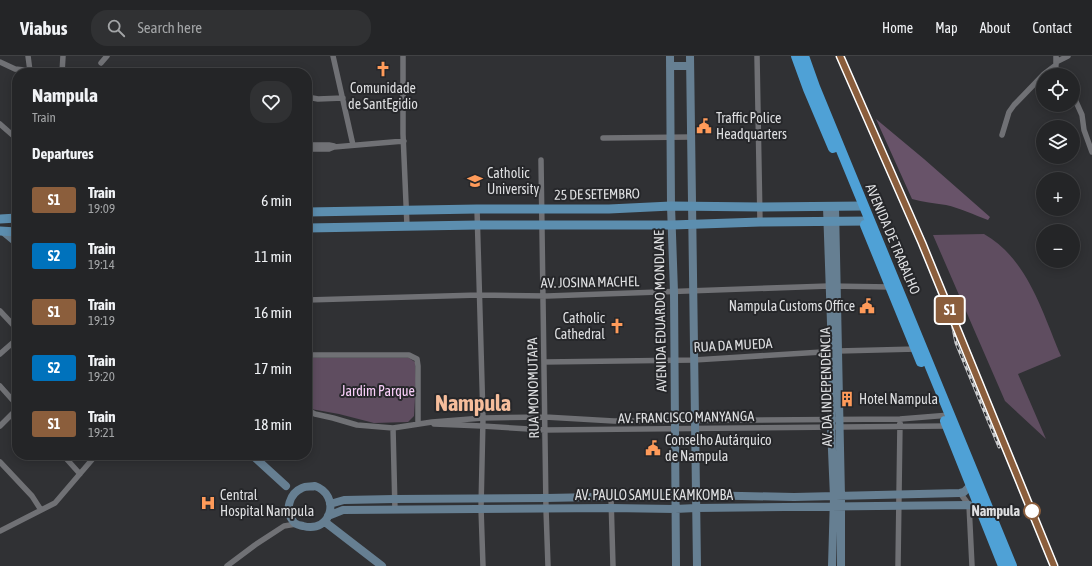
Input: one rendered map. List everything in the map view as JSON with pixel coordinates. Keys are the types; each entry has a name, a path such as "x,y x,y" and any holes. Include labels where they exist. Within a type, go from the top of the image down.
{"highway":[{"name":"AVENIDA DE TRABALHO","path":"796,56 831,133 1001,548 1003,566"},
{"name":"AVENIDA DE TRABALHO","path":"804,56 811,88"},
{"name":"AVENIDA DE TRABALHO","path":"964,460 971,485 981,509 1012,566"}],"main road":[{"name":"AVENIDA EDUARDO MONDLANE","path":"670,56 671,206 674,292 676,566"},
{"path":"690,56 697,566"},
{"path":"670,66 690,66"},
{"name":"25 DE SETEMBRO","path":"312,212 477,209 609,209 671,206 860,206"},
{"name":"AV. DA INDEPENDÊNCIA","path":"831,207 835,351 835,423 838,497 832,566"},
{"path":"609,209 609,225"},
{"path":"338,227 339,212"},
{"path":"0,219 12,218"},
{"path":"312,228 477,225 672,225 867,221"},
{"path":"2,231 12,232"},
{"path":"2,231 12,239"},
{"path":"257,460 286,486 291,520 296,524 309,528 316,527 327,519 330,504 322,489 315,486 286,486"},
{"path":"960,493 964,492 971,485"},
{"path":"289,501 295,492 303,487"},
{"name":"AV. PAULO SAMULE KAMKOMBA","path":"330,504 344,500 394,499 696,495 838,497 960,493"},
{"name":"AV. PAULO SAMULE KAMKOMBA","path":"327,519 343,510 481,508 675,509 899,506 969,506 981,509"},
{"name":"AV. DA INDEPENDÊNCIA","path":"837,507 841,566"},
{"path":"327,519 382,566"}],"street":[{"path":"28,56 30,68"},
{"path":"62,56 62,68"},
{"path":"101,63 107,56"},
{"path":"333,56 353,145"},
{"path":"403,56 407,226"},
{"path":"757,56 760,222"},
{"path":"1002,135 1014,105 1056,61 1068,56"},
{"path":"0,62 13,68"},
{"path":"312,98 343,98"},
{"path":"1080,111 1084,130 1092,152"},
{"path":"0,124 12,135"},
{"path":"603,138 691,137"},
{"path":"314,147 329,144 334,147 404,141"},
{"name":"RUA MONOMUTAPA","path":"541,160 548,566"},
{"path":"477,209 483,418 481,508 482,566"},
{"name":"AV. JOSINA MACHEL","path":"312,300 479,295 544,296 833,286 893,287"},
{"path":"0,311 12,323"},
{"path":"0,354 12,343"},
{"name":"RUA DA MUEDA","path":"544,362 674,359 694,360 835,351 919,349"},
{"path":"312,355 408,355 417,359 418,424"},
{"path":"0,386 12,399"},
{"name":"AV. FRANCISCO MANYANGA","path":"312,412 357,425 393,428 451,420 545,417 641,421 675,425 835,423 900,419 949,420"},
{"path":"0,426 12,414"},
{"path":"898,566 900,419"},
{"name":"AV. FRANCISCO MANYANGA","path":"835,423 900,426 949,420"},
{"path":"614,421 614,430"},
{"path":"641,421 641,430"},
{"name":"AV. FRANCISCO MANYANGA","path":"418,424 545,430 641,430 675,425"},
{"path":"393,428 395,510"},
{"path":"67,460 80,474"},
{"path":"0,531 55,503 92,460"},
{"path":"0,462 32,496 41,510"},
{"path":"960,493 969,506 972,566"},
{"path":"611,497 613,566"},
{"path":"284,526 290,514"},
{"path":"228,566 255,545 284,526 296,524"}],"green space":[{"path":"984,234 1012,257 1023,272 1040,305 1061,356 1018,374 1046,439 1005,401 933,235"},
{"name":"Jardim Parque","path":"312,358 409,358 415,362 416,380 414,416 408,422 374,423 312,409"}],"shaded area":[{"path":"876,119 990,217 988,220 951,206 912,199"}],"railway":[{"path":"840,56 922,243 1054,566"},
{"path":"953,328 956,343 999,447"}],"train":[{"name":"S1","path":"840,56 922,243 1054,566"}],"place":[{"name":"Comunidade de SantEgidio","path":"383,69"},
{"name":"Traffic Police Headquarters","path":"704,126"},
{"name":"Catholic University","path":"475,181"},
{"name":"Nampula Customs Office","path":"867,306"},
{"name":"Catholic Cathedral","path":"617,326"},
{"name":"Hotel Nampula","path":"847,399"},
{"name":"Conselho Autárquico de Nampula","path":"653,448"},
{"name":"Central Hospital Nampula","path":"208,503"},
{"name":"Nampula","path":"1032,511"}],"district":[{"name":"Nampula","path":"473,403"}]}
